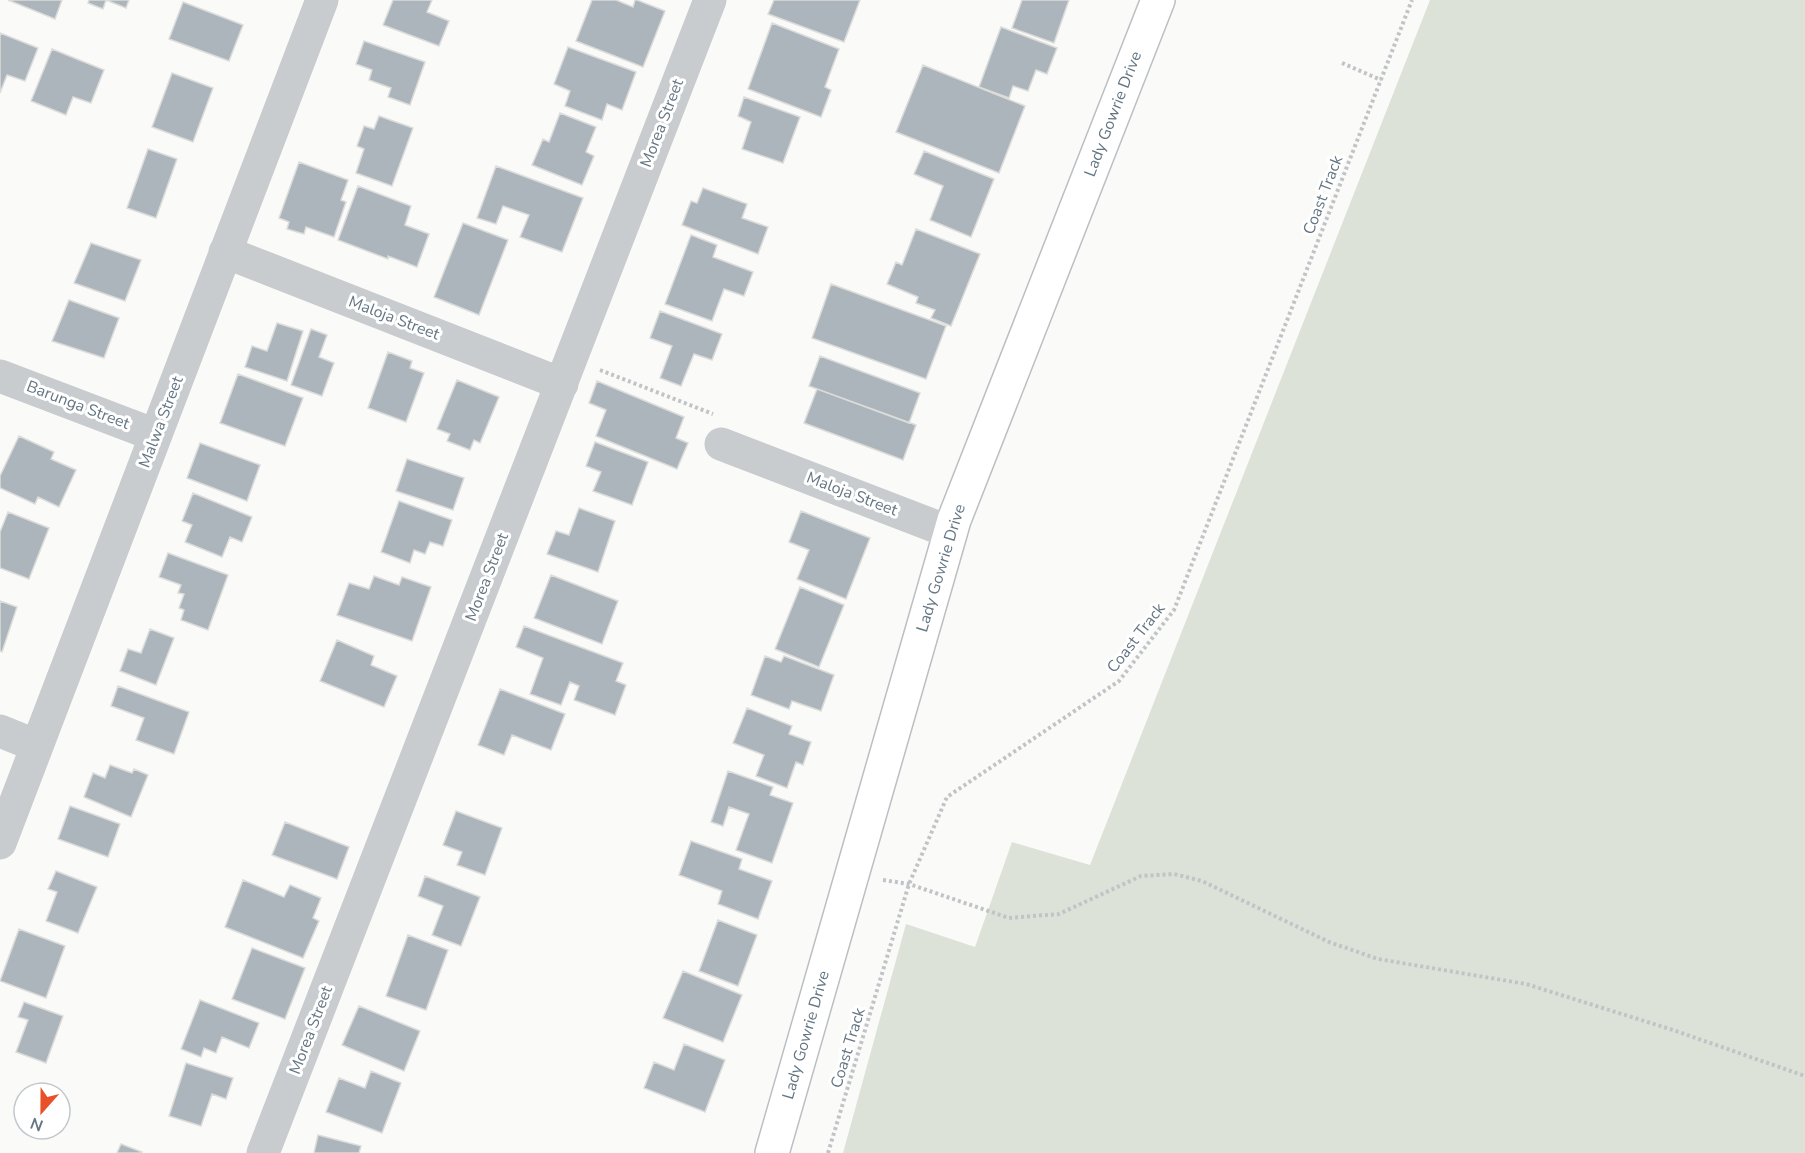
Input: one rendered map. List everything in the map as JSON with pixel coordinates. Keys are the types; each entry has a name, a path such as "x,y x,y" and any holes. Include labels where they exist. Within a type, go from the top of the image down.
{"main road":[{"name":"Lady Gowrie Drive","path":"772,1153 950,532 1158,0"}],"street":[{"name":"Malwa Street","path":"0,843 322,0"},
{"name":"Morea Street","path":"264,1153 710,0"},
{"name":"Maloja Street","path":"225,252 562,384"},
{"name":"Barunga Street","path":"0,376 155,435"},
{"name":"Maloja Street","path":"717,429 950,532"},
{"path":"0,731 37,746"}],"path":[{"name":"Coast Track","path":"828,1153 909,884 946,796 1119,681 1174,610 1412,0"},
{"path":"1342,63 1381,80"},
{"path":"594,368 717,429"},
{"path":"852,874 909,884 1009,918 1059,914 1141,876 1174,874 1202,881 1329,942 1378,959 1526,984 1673,1030 1805,1076"}],"shaded area":[{"path":"1430,0 1805,0 1805,1153 843,1153 906,924 975,947 1012,842 1090,865"}],"building":[{"path":"8,0 62,0 55,19"},
{"path":"89,0 106,0 103,9 88,3"},
{"path":"106,0 129,0 126,8"},
{"path":"393,0 432,0 427,12 449,21 439,46 383,25"},
{"path":"592,0 616,0 633,7 637,0 665,11 643,67 576,41"},
{"path":"774,0 860,0 844,42 768,14"},
{"path":"1022,0 1069,0 1054,43 1012,28"},
{"path":"183,2 243,25 229,61 169,39"},
{"path":"772,23 839,49 825,87 831,90 821,117 748,89"},
{"path":"1001,27 1057,48 1047,74 1036,70 1028,91 1013,86 1009,98 979,87"},
{"path":"0,33 38,48 25,81 7,75 0,93"},
{"path":"364,41 425,62 410,105 388,97 391,88 369,80 372,70 356,64"},
{"path":"568,47 636,72 622,110 607,104 602,120 565,106 570,91 554,84"},
{"path":"52,49 104,70 91,103 73,97 66,115 31,101"},
{"path":"923,65 1025,106 999,173 896,132"},
{"path":"172,73 213,88 193,142 152,127"},
{"path":"744,97 800,117 783,163 742,149 751,122 738,116"},
{"path":"560,113 596,127 586,152 594,156 582,185 532,165 543,139 549,142"},
{"path":"379,116 413,128 392,186 356,173 364,149 357,146 364,126 374,129"},
{"path":"148,149 177,159 156,218 127,208"},
{"path":"924,151 994,179 971,237 930,220 943,186 914,174"},
{"path":"299,162 348,180 341,200 346,202 334,237 306,227 304,234 287,229 289,222 279,218"},
{"path":"496,166 583,198 562,252 520,237 529,215 503,206 496,224 477,218"},
{"path":"358,186 411,206 405,225 429,234 417,267 388,256 388,259 338,240"},
{"path":"703,188 747,204 742,218 768,227 758,254 682,225 691,201 697,203"},
{"path":"463,223 508,240 479,315 434,297"},
{"path":"916,229 980,254 951,326 931,318 935,310 916,303 918,297 887,284 896,262 902,265"},
{"path":"691,235 717,245 713,257 753,272 744,296 724,289 712,321 665,304"},
{"path":"91,243 141,260 125,301 74,283"},
{"path":"831,284 946,326 926,379 812,338"},
{"path":"69,300 119,318 104,358 52,341"},
{"path":"660,311 722,334 712,360 694,354 681,386 660,378 672,346 650,338"},
{"path":"277,323 303,331 287,381 245,367 252,346 267,351"},
{"path":"311,329 327,335 319,357 334,363 322,396 291,385"},
{"path":"388,352 412,361 410,368 424,373 406,422 368,408"},
{"path":"820,356 920,393 909,423 809,386"},
{"path":"238,374 303,398 285,446 220,423"},
{"path":"457,380 499,397 480,443 474,440 470,450 447,441 450,434 437,429"},
{"path":"597,381 684,417 676,438 688,443 677,469 596,436 606,410 589,403"},
{"path":"817,389 916,425 903,460 804,423"},
{"path":"19,436 54,452 51,459 76,470 59,507 38,497 35,504 0,488 0,476"},
{"path":"595,442 648,462 632,505 593,491 601,472 586,466"},
{"path":"200,443 260,465 247,501 187,478"},
{"path":"407,459 464,478 453,510 396,491"},
{"path":"193,493 252,517 242,542 230,537 222,557 185,542 192,525 182,521"},
{"path":"399,501 452,520 443,546 430,542 425,554 414,550 410,563 381,552"},
{"path":"579,508 615,521 598,572 547,554 556,531 569,535"},
{"path":"801,511 870,538 846,599 797,579 809,550 789,542"},
{"path":"8,512 49,528 29,579 0,568 0,532"},
{"path":"168,553 228,575 208,630 181,620 184,610 179,608 184,594 178,593 181,585 159,577"},
{"path":"551,575 618,601 602,644 534,618"},
{"path":"374,576 399,585 402,577 431,587 412,641 337,615 349,583 369,589"},
{"path":"800,587 844,605 819,667 775,649"},
{"path":"0,601 17,607 2,652 0,651"},
{"path":"524,626 623,663 616,681 626,685 615,715 574,700 579,686 570,682 561,705 530,694 543,658 516,647"},
{"path":"150,629 174,638 156,685 120,671 128,649 141,653"},
{"path":"337,640 374,656 371,665 397,676 384,707 320,681"},
{"path":"765,656 781,662 784,656 834,675 821,711 792,701 789,709 751,695"},
{"path":"118,686 189,712 174,754 136,740 144,718 111,706"},
{"path":"500,689 565,714 551,750 512,735 504,755 478,745"},
{"path":"747,708 792,726 789,734 811,742 803,765 796,762 787,788 756,776 764,755 733,743"},
{"path":"110,765 132,773 134,769 148,775 131,817 84,797 93,773 105,778"},
{"path":"728,771 773,787 770,795 793,803 772,863 736,850 749,814 729,807 723,826 711,822"},
{"path":"70,806 120,824 108,857 58,839"},
{"path":"456,811 502,828 485,875 457,865 462,852 443,845"},
{"path":"285,822 349,847 337,879 272,855"},
{"path":"691,841 742,859 739,869 772,881 758,919 718,904 722,891 679,875"},
{"path":"56,871 97,887 78,933 46,921 57,892 48,889"},
{"path":"425,876 480,897 461,946 432,935 443,906 418,896"},
{"path":"243,880 284,897 290,885 321,898 313,918 319,921 303,958 225,927"},
{"path":"718,920 757,935 738,986 699,971"},
{"path":"19,929 65,946 46,998 0,981"},
{"path":"408,935 448,950 426,1010 386,996"},
{"path":"252,948 305,968 285,1019 232,999"},
{"path":"683,971 742,995 723,1042 663,1018"},
{"path":"200,1000 259,1023 249,1048 222,1037 216,1053 204,1048 201,1057 181,1049"},
{"path":"24,1002 63,1016 46,1063 16,1052 28,1020 18,1017"},
{"path":"359,1006 420,1031 404,1071 342,1045"},
{"path":"684,1044 725,1060 705,1112 644,1088 654,1062 674,1070"},
{"path":"186,1063 233,1078 226,1099 212,1094 201,1126 169,1116"},
{"path":"371,1071 401,1083 382,1133 326,1112 339,1078 365,1088"},
{"path":"318,1135 361,1146 359,1153 314,1153"},
{"path":"121,1144 142,1152 142,1153 117,1153"}]}
